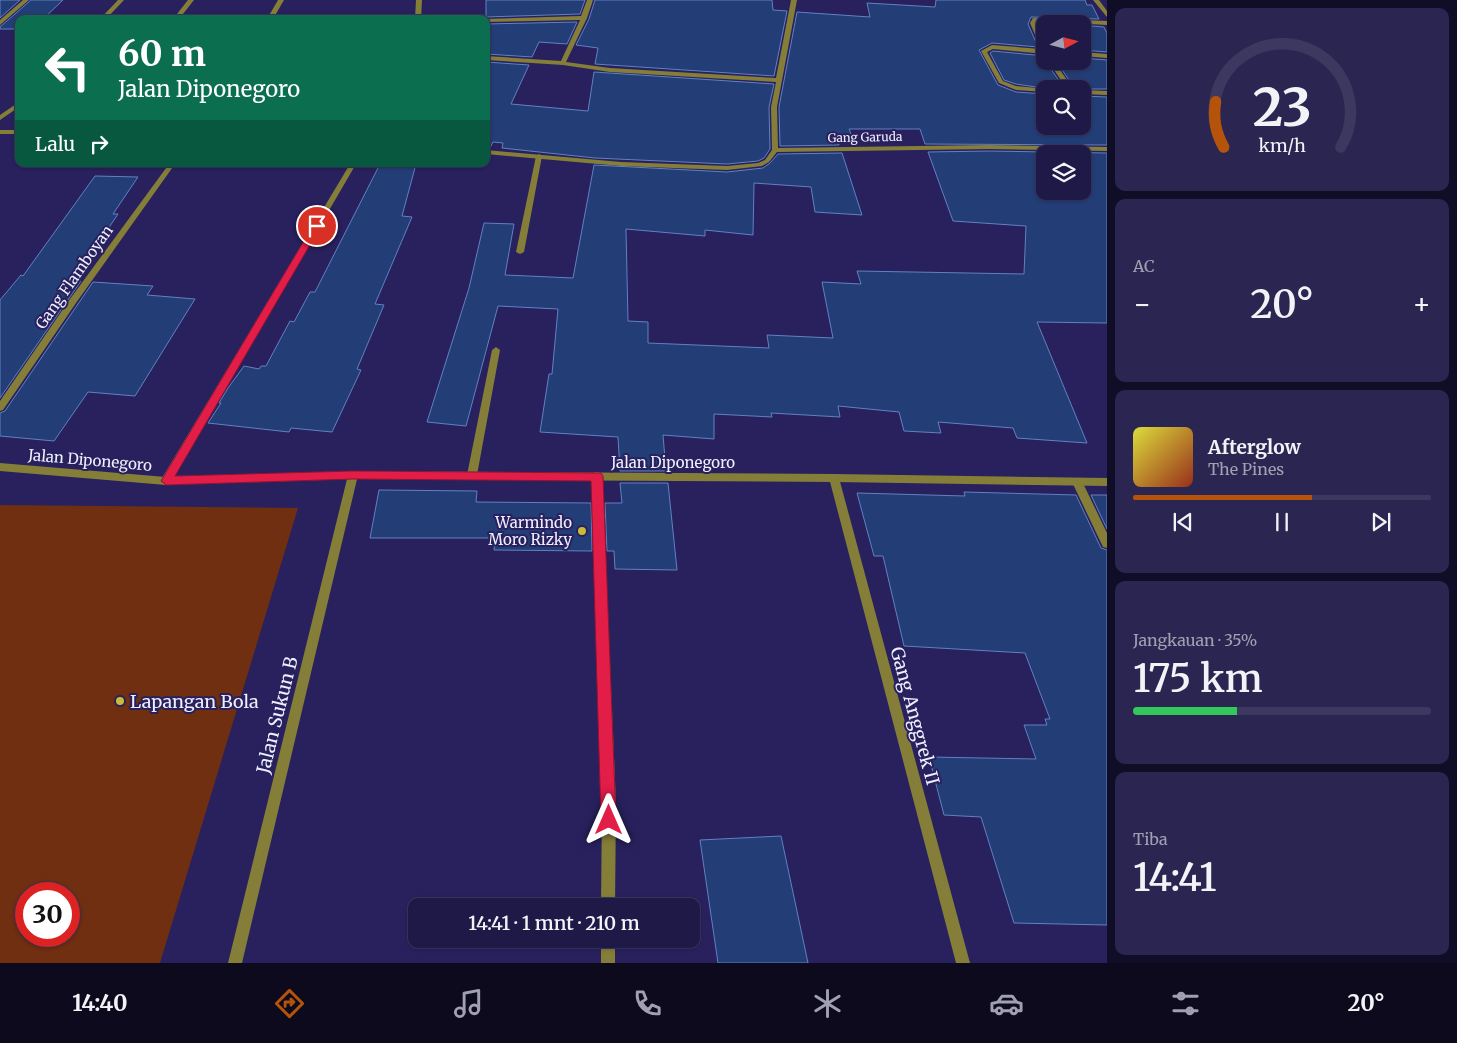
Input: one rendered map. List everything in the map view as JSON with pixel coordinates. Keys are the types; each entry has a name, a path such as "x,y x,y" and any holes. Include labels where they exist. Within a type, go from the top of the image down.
{"street":[{"path":"0,23 26,0"},
{"path":"106,15 121,0"},
{"path":"179,15 191,0"},
{"path":"272,15 281,0"},
{"path":"418,15 420,0"},
{"path":"563,63 584,18 590,0"},
{"path":"490,152 621,164 727,168 760,165 767,161 775,150 774,107 794,0"},
{"path":"1096,0 1107,15"},
{"path":"490,20 584,18"},
{"path":"1036,19 1033,24 1036,31"},
{"path":"1091,22 1107,24"},
{"path":"1036,51 992,48 984,50 1001,82 1006,86 1036,90"},
{"path":"1091,55 1107,56"},
{"path":"490,58 563,63 610,70 779,80"},
{"path":"1091,92 1107,93"},
{"path":"0,118 15,107"},
{"path":"0,132 15,132"},
{"name":"Gang Garuda","path":"775,150 989,147 1107,149"},
{"path":"520,252 540,156"},
{"name":"Gang Flamboyan","path":"0,408 73,301 170,167"},
{"path":"166,481 351,167"},
{"path":"472,475 496,350"},
{"name":"Jalan Diponegoro","path":"0,467 166,481 353,475 472,475 1107,482"},
{"name":"Jalan Sukun B","path":"235,963 353,475"},
{"path":"597,476 609,803 608,898"},
{"name":"Gang Anggrek II","path":"834,478 963,963"},
{"path":"1077,482 1107,544"},
{"path":"608,948 608,963"}],"shaded area":[{"name":"Lapangan Bola","path":"0,505 298,508 160,963 0,963"}],"building":[{"path":"0,0 20,0 0,18"},
{"path":"31,0 63,0 47,15 15,15 15,29 0,29"},
{"path":"486,0 585,0 580,14 490,17 490,15 486,15"},
{"path":"595,0 772,0 773,10 787,11 774,76 595,64 598,48 576,45 589,19"},
{"path":"936,0 1085,0 1087,5 1092,5 1099,19 1091,19 1091,15 1036,15 1036,17 1031,17 1028,24 1036,47 992,43 979,50 998,85 1016,92 1036,93 1036,135 1091,135 1091,96 1107,97 1107,145 925,144 920,129 849,129 853,139 837,139 839,145 780,146 779,107 797,12 870,17 867,3 935,7"},
{"path":"577,22 567,44 539,42 532,57 490,54 490,24"},
{"path":"1091,26 1104,27 1107,33 1107,52 1091,51"},
{"path":"993,51 1036,55 1036,70 1051,70 1059,80 1036,80 1036,87 1004,80 990,53"},
{"path":"1091,59 1107,60 1107,89 1091,89 1091,80 1069,80 1062,70 1091,70"},
{"path":"490,62 529,65 511,104 588,111 594,72 774,84 769,107 770,149 764,158 758,161 727,164 595,158 502,148 503,143 493,142 490,148"},
{"path":"928,152 1036,152 1036,200 1091,200 1091,153 1107,153 1107,323 1037,322 1087,443 1017,438 1013,428 938,422 941,433 904,431 899,412 838,406 840,417 771,413 772,417 714,414 714,439 663,435 666,471 620,471 618,437 540,432 549,374 552,374 558,309 498,306 466,426 427,422 469,288 484,223 514,224 505,275 573,278 594,165 727,172 763,168 778,154 842,153 862,215 815,212 811,187 754,183 753,235 705,230 705,236 626,229 628,321 648,322 648,343 769,348 767,335 833,338 822,282 861,284 857,271 1024,274 1026,226 953,221"},
{"path":"378,167 415,167 402,216 412,217 375,304 384,305 357,369 361,370 332,432 291,428 289,432 208,423 228,388 244,366 259,369 261,366 266,366 290,321 294,322 310,292 315,292"},
{"path":"95,176 138,177 113,214 118,214 102,238 69,280 81,281 0,398 0,300 21,275 23,276"},
{"path":"93,282 153,286 147,295 195,299 135,396 88,392 54,441 0,436 0,413 5,411"},
{"path":"620,483 668,483 677,570 615,569 614,551 607,551 605,503 622,503"},
{"path":"379,490 477,491 476,502 591,503 592,551 494,550 495,538 370,538"},
{"path":"964,492 1076,495 1101,548 1107,550 1107,925 1014,923 981,817 944,815 929,757 1036,759 1024,725 1047,725 1045,719 1050,719 1025,653 904,646 883,556 874,556 857,493 965,496"},
{"path":"1091,495 1107,495 1107,529"},
{"path":"781,836 808,963 718,963 700,840"}],"place":[{"name":"Warmindo Moro Rizky","path":"582,531"},
{"name":"Lapangan Bola","path":"120,701"}],"route":[{"path":"317,226 166,481 353,475 597,476 609,820"}]}
